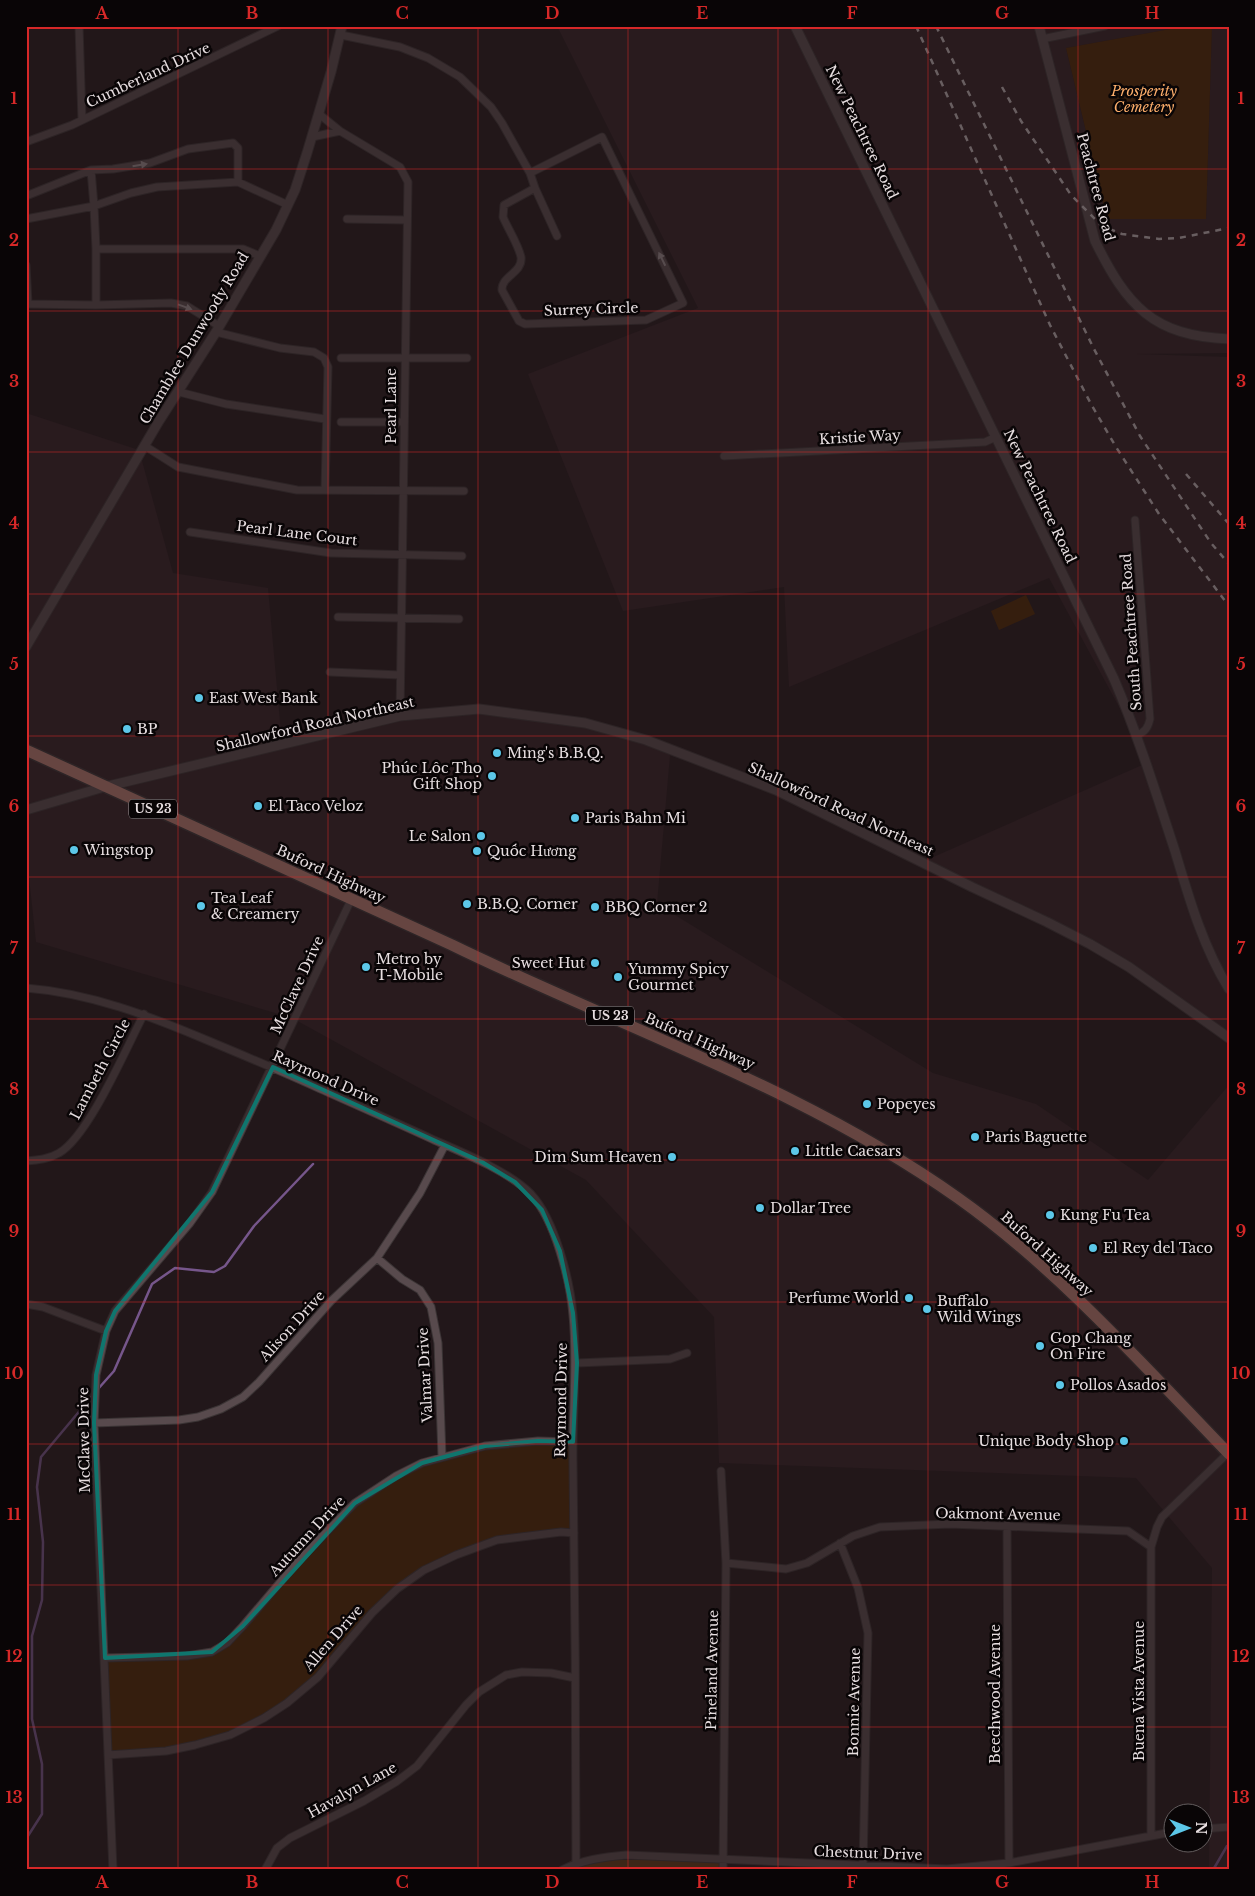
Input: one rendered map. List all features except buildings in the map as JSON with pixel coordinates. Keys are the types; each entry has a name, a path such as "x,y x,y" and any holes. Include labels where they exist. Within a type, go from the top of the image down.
{"main road":[{"name":"Buford Highway","path":"26,750 452,945 504,971 599,1011 777,1092 830,1118 880,1147 958,1198 1040,1265 1133,1354 1228,1454"}],"street":[{"path":"79,26 82,120"},
{"name":"Cumberland Drive","path":"26,142 72,125 278,26"},
{"name":"New Peachtree Road","path":"795,26 1108,667 1137,735 1191,905 1206,946 1229,989"},
{"name":"Peachtree Road","path":"1039,26 1095,241 1111,273 1126,295 1158,323 1182,333 1215,339 1229,339"},
{"path":"1042,39 1105,26"},
{"path":"341,30 400,47 428,58 460,77 491,107 530,172 535,188 557,236"},
{"name":"Chamblee Dunwoody Road","path":"26,647 276,230 295,190 319,114 341,30"},
{"name":"Pearl Lane","path":"319,114 340,131 400,167 408,182 400,716"},
{"path":"312,137 340,131"},
{"name":"Surrey Circle","path":"530,172 602,137 683,303 646,320 525,324 520,321 502,290 502,284 518,268 521,257 503,217 503,211 504,205 535,188"},
{"path":"26,196 92,170 113,169 150,163 188,149 215,144 233,143 238,148 238,180"},
{"path":"92,170 96,249 96,305"},
{"path":"26,219 94,206 131,193 157,187 238,180 288,205"},
{"path":"347,219 407,220"},
{"path":"96,249 243,249 260,256"},
{"path":"26,265 27,304 171,303 187,306 217,329 280,348 314,352 324,358 328,367 325,490"},
{"path":"341,358 467,358"},
{"path":"179,392 226,404 326,420"},
{"path":"341,422 404,422"},
{"name":"Kristie Way","path":"724,456 985,442 996,437"},
{"path":"145,446 178,467 297,490 464,491"},
{"name":"South Peachtree Road","path":"1134,520 1150,720 1143,732 1137,735"},
{"name":"Pearl Lane Court","path":"190,532 331,553 462,556"},
{"path":"338,618 459,619"},
{"path":"330,672 400,675"},
{"name":"Shallowford Road Northeast","path":"26,810 104,787 400,716 479,709 585,723 646,740 776,790 1076,937 1129,966 1229,1038"},
{"name":"McClave Drive","path":"113,1870 94,1423 96,1376 106,1331 115,1311 190,1223 212,1192 351,900"},
{"name":"Raymond Drive","path":"26,988 80,996 144,1014 272,1067 482,1162 515,1182 531,1195 542,1210 560,1251 569,1285 577,1362 572,1442 576,1863"},
{"name":"Lambeth Circle","path":"26,1161 47,1159 61,1152 74,1140 90,1120 144,1014"},
{"name":"Alison Drive","path":"94,1423 179,1420 198,1417 221,1410 243,1397 259,1382 330,1301 377,1258 420,1193 445,1145"},
{"name":"Valmar Drive","path":"377,1258 402,1279 420,1290 431,1308 438,1342 442,1457"},
{"path":"26,1304 43,1307 106,1331"},
{"path":"577,1362 670,1359 687,1353"},
{"name":"Autumn Drive","path":"105,1658 187,1656 212,1652 227,1642 243,1626 300,1559 355,1503 396,1476 422,1463 494,1445 538,1441 572,1442"},
{"path":"1151,1547 1156,1527 1162,1517 1228,1454"},
{"name":"Pineland Avenue","path":"721,1471 726,1563 723,1870"},
{"name":"Oakmont Avenue","path":"726,1563 786,1568 807,1563 853,1536 880,1527 950,1524 1128,1531 1151,1547"},
{"name":"Beechwood Avenue","path":"1007,1525 1009,1863"},
{"name":"Allen Drive","path":"108,1755 166,1750 195,1745 230,1735 264,1718 287,1703 318,1676 372,1613 397,1589 424,1570 456,1555 497,1540 561,1532 574,1533"},
{"name":"Bonnie Avenue","path":"840,1543 858,1588 868,1633 863,1866"},
{"name":"Buena Vista Avenue","path":"1151,1547 1151,1836"},
{"name":"Havalyn Lane","path":"266,1870 277,1848 290,1838 364,1801 396,1782 417,1766 466,1705 479,1692 506,1674 522,1672 550,1673 575,1678"},
{"path":"1212,1828 1229,1827"},
{"name":"Chestnut Drive","path":"562,1870 576,1863 626,1855 947,1868 1009,1863 1162,1834"}],"highlighted area":[{"path":"273,1067 482,1162 515,1182 542,1210 560,1251 573,1313 577,1363 573,1442 538,1441 485,1446 422,1463 355,1503 243,1626 212,1652 105,1658 94,1423 96,1375 106,1331 115,1311 212,1192"}],"shaded area":[{"path":"557,26 1187,26 1066,48 1107,219 1206,219 1212,26 1229,26 1229,353 1137,354 1229,357 1229,1041 1116,961 922,862 1149,762 1049,578 789,687 784,587 623,611 528,374 698,308"},
{"path":"26,413 139,450 173,573 268,588 282,744 358,715 495,711 671,744 657,904 933,1073 1036,1104 1148,1180 1229,1085 1229,1870 1209,1870 1209,1854 1212,1854 1212,1804 1210,1804 1212,1568 1136,1478 719,1463 714,1317 586,1180 292,1018 36,942 26,850"},
{"path":"724,1855 724,1870 557,1870 572,1860 677,1860"}],"green space":[{"name":"Prosperity Cemetery","path":"1187,26 1212,26 1206,219 1107,219 1066,48"},
{"path":"1026,595 1035,614 999,630 991,611"},
{"path":"497,1442 572,1442 574,1532 496,1540 433,1564 372,1610 323,1672 284,1707 237,1732 188,1747 107,1757 105,1661 193,1656 225,1644 378,1485 450,1453"}],"waterway":[{"path":"98,1389 114,1371 152,1284 175,1268 214,1272 225,1266 254,1226 313,1164"},
{"path":"26,1839 42,1814 42,1764 32,1719 32,1636 42,1600 43,1542 37,1487 41,1457 93,1395"},
{"path":"1213,1870 1227,1846"}],"railway":[{"path":"916,26 1050,325 1091,404 1159,514 1229,606"},
{"path":"936,26 1094,349 1140,436 1211,543 1229,564"},
{"path":"1002,87 1021,121 1071,195 1102,226 1122,234 1159,239 1179,238 1229,228"},
{"path":"1186,474 1229,524"}],"place":[{"name":"East West Bank","path":"199,698"},
{"name":"BP","path":"127,729"},
{"name":"Ming's B.B.Q.","path":"497,753"},
{"name":"Phúc Lộc Thọ Gift Shop","path":"492,776"},
{"name":"El Taco Veloz","path":"258,806"},
{"name":"Paris Bahn Mi","path":"575,818"},
{"name":"Le Salon","path":"481,836"},
{"name":"Wingstop","path":"74,850"},
{"name":"Quốc Hương","path":"477,851"},
{"name":"B.B.Q. Corner","path":"467,904"},
{"name":"Tea Leaf & Creamery","path":"201,906"},
{"name":"BBQ Corner 2","path":"595,907"},
{"name":"Sweet Hut","path":"595,963"},
{"name":"Metro by T-Mobile","path":"366,967"},
{"name":"Yummy Spicy Gourmet","path":"618,977"},
{"name":"Popeyes","path":"867,1104"},
{"name":"Paris Baguette","path":"975,1137"},
{"name":"Little Caesars","path":"795,1151"},
{"name":"Dim Sum Heaven","path":"672,1157"},
{"name":"Dollar Tree","path":"760,1208"},
{"name":"Kung Fu Tea","path":"1050,1215"},
{"name":"El Rey del Taco","path":"1093,1248"},
{"name":"Perfume World","path":"909,1298"},
{"name":"Buffalo Wild Wings","path":"927,1309"},
{"name":"Gop Chang On Fire","path":"1040,1346"},
{"name":"Pollos Asados","path":"1060,1385"},
{"name":"Unique Body Shop","path":"1124,1441"}]}
